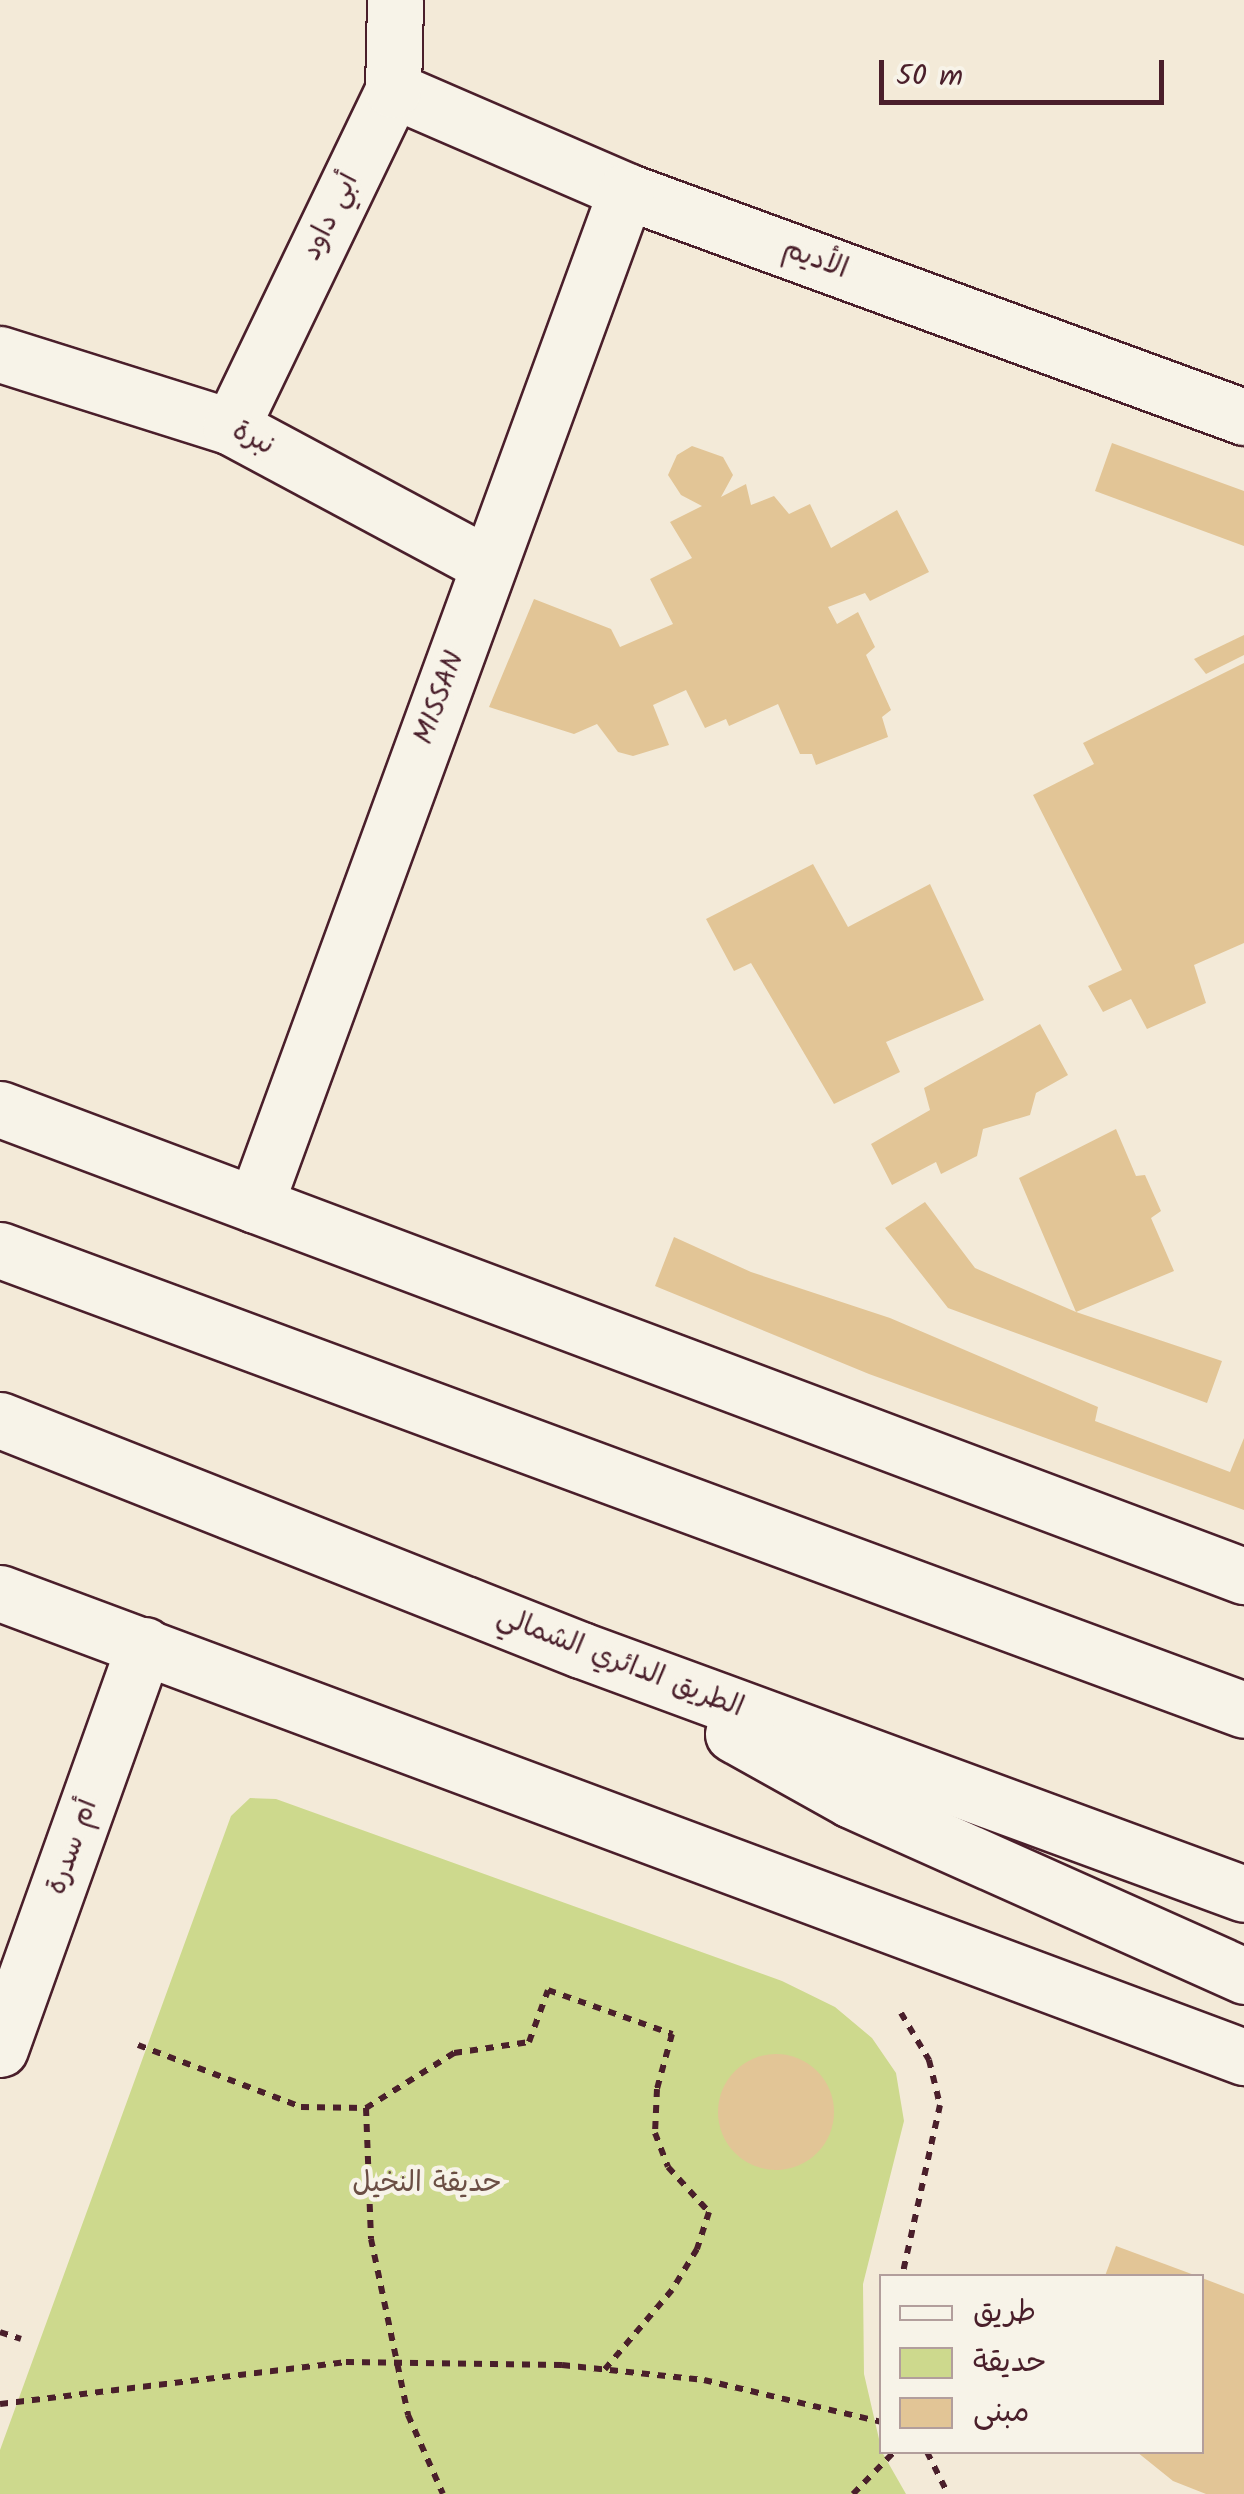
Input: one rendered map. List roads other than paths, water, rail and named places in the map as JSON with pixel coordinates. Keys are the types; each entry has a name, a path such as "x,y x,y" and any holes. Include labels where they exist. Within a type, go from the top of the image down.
{"main road":[{"name":"أبي داود","path":"232,426 392,90 381,4"},
{"name":"الأديم","path":"392,90 626,191 1244,417"},
{"name":"MISSAN","path":"255,1204 626,191"},
{"name":"نبرة","path":"0,354 232,426 488,565"},
{"path":"0,1109 1244,1576"},
{"path":"0,1250 1244,1710"},
{"name":"الطريق الدائري الشمالي","path":"0,1420 581,1650 1244,1894"},
{"path":"0,1593 1244,2057"},
{"name":"أم سدرة","path":"0,2049 145,1645"},
{"path":"581,1650 851,1800 1244,1976"}],"park label":[{"name":"حديقة النخيل","path":"427,2184"}]}
